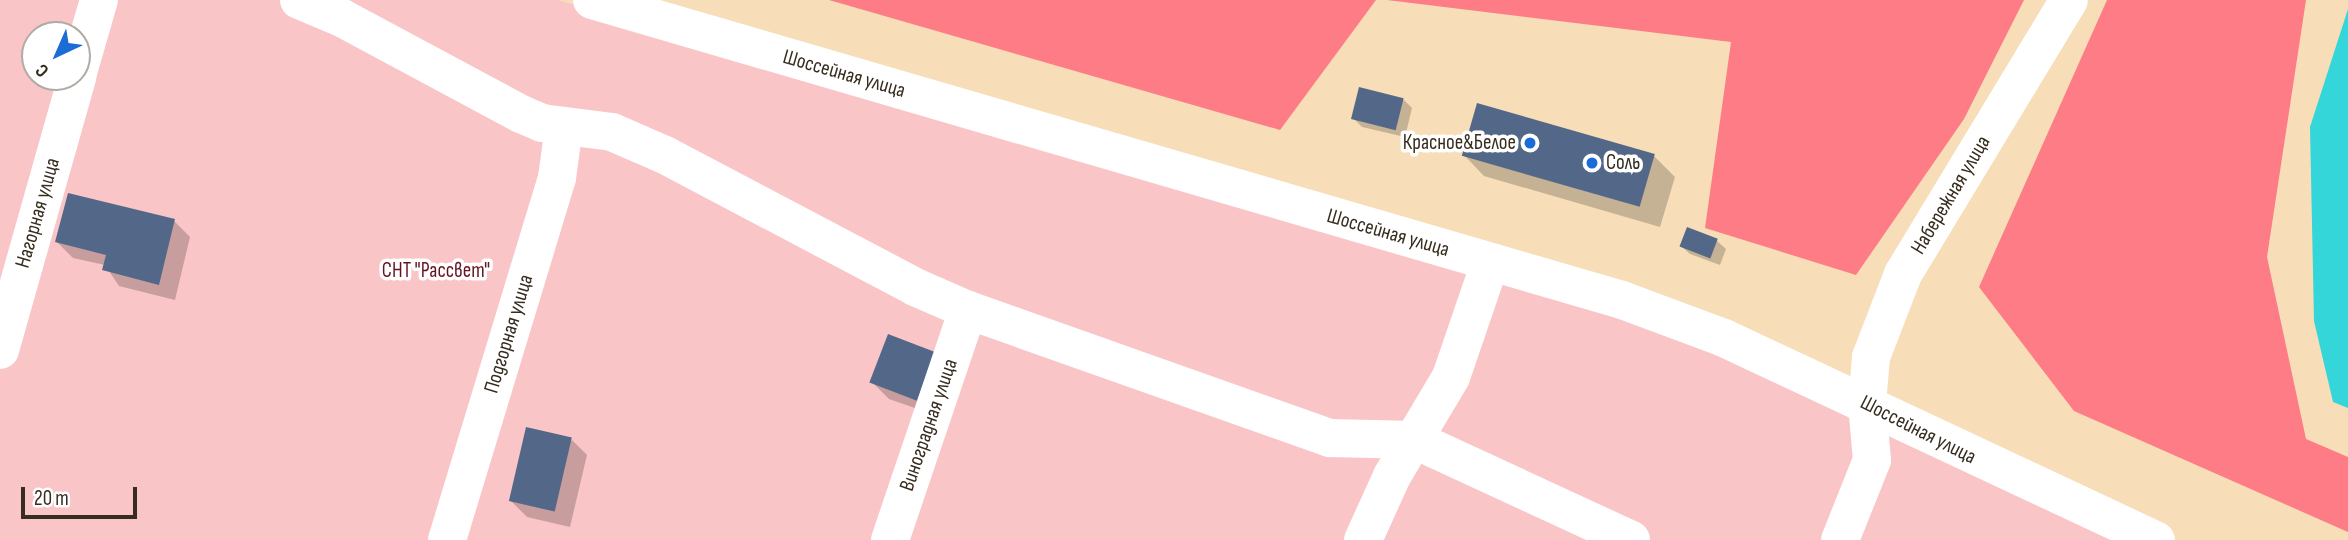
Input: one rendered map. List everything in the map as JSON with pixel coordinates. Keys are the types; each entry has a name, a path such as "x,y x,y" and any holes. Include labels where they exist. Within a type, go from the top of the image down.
{"street":[{"name":"Нагорная улица","path":"91,28 99,0"},
{"path":"299,0 342,18 521,114 564,127 612,132 665,155 915,287 968,310 1329,438 1415,440 1631,540"},
{"name":"Шоссейная улица","path":"592,0 647,8 1490,263 1622,300 1724,338 1867,404 1996,469 2156,540"},
{"name":"Набережная улица","path":"1840,540 1872,460 1867,404 1871,357 1903,274 2069,0"},
{"name":"Нагорная улица","path":"0,350 73,91"},
{"name":"Подгорная улица","path":"447,540 556,178 564,127"},
{"path":"1363,540 1392,476 1451,377 1490,263"},
{"name":"Виноградная улица","path":"890,540 968,310"}],"green space":[{"name":"СНТ \"Рассвет\"","path":"0,0 558,0 1350,231 1710,348 2120,540 0,540"}],"shaded area":[{"path":"829,0 1376,0 1280,130"},
{"path":"1387,0 2024,0 1964,119 1856,275 1705,228 1731,42"},
{"path":"2107,0 2306,0 2267,257 2306,439 2348,457 2348,532 2074,411 1979,287"}],"water":[{"path":"2348,9 2348,408 2333,402 2314,321 2310,127"}],"building":[{"path":"1359,87 1404,98 1396,130 1351,119"},
{"path":"1477,103 1655,154 1640,207 1462,156"},
{"path":"68,193 175,219 159,285 102,270 106,255 55,242"},
{"path":"1687,227 1718,239 1710,258 1679,247"},
{"path":"888,334 936,352 917,401 869,383"},
{"path":"526,427 572,438 555,512 509,501"}],"place":[{"name":"Красное&Белое","path":"1530,143"},
{"name":"Соль","path":"1592,163"}]}
